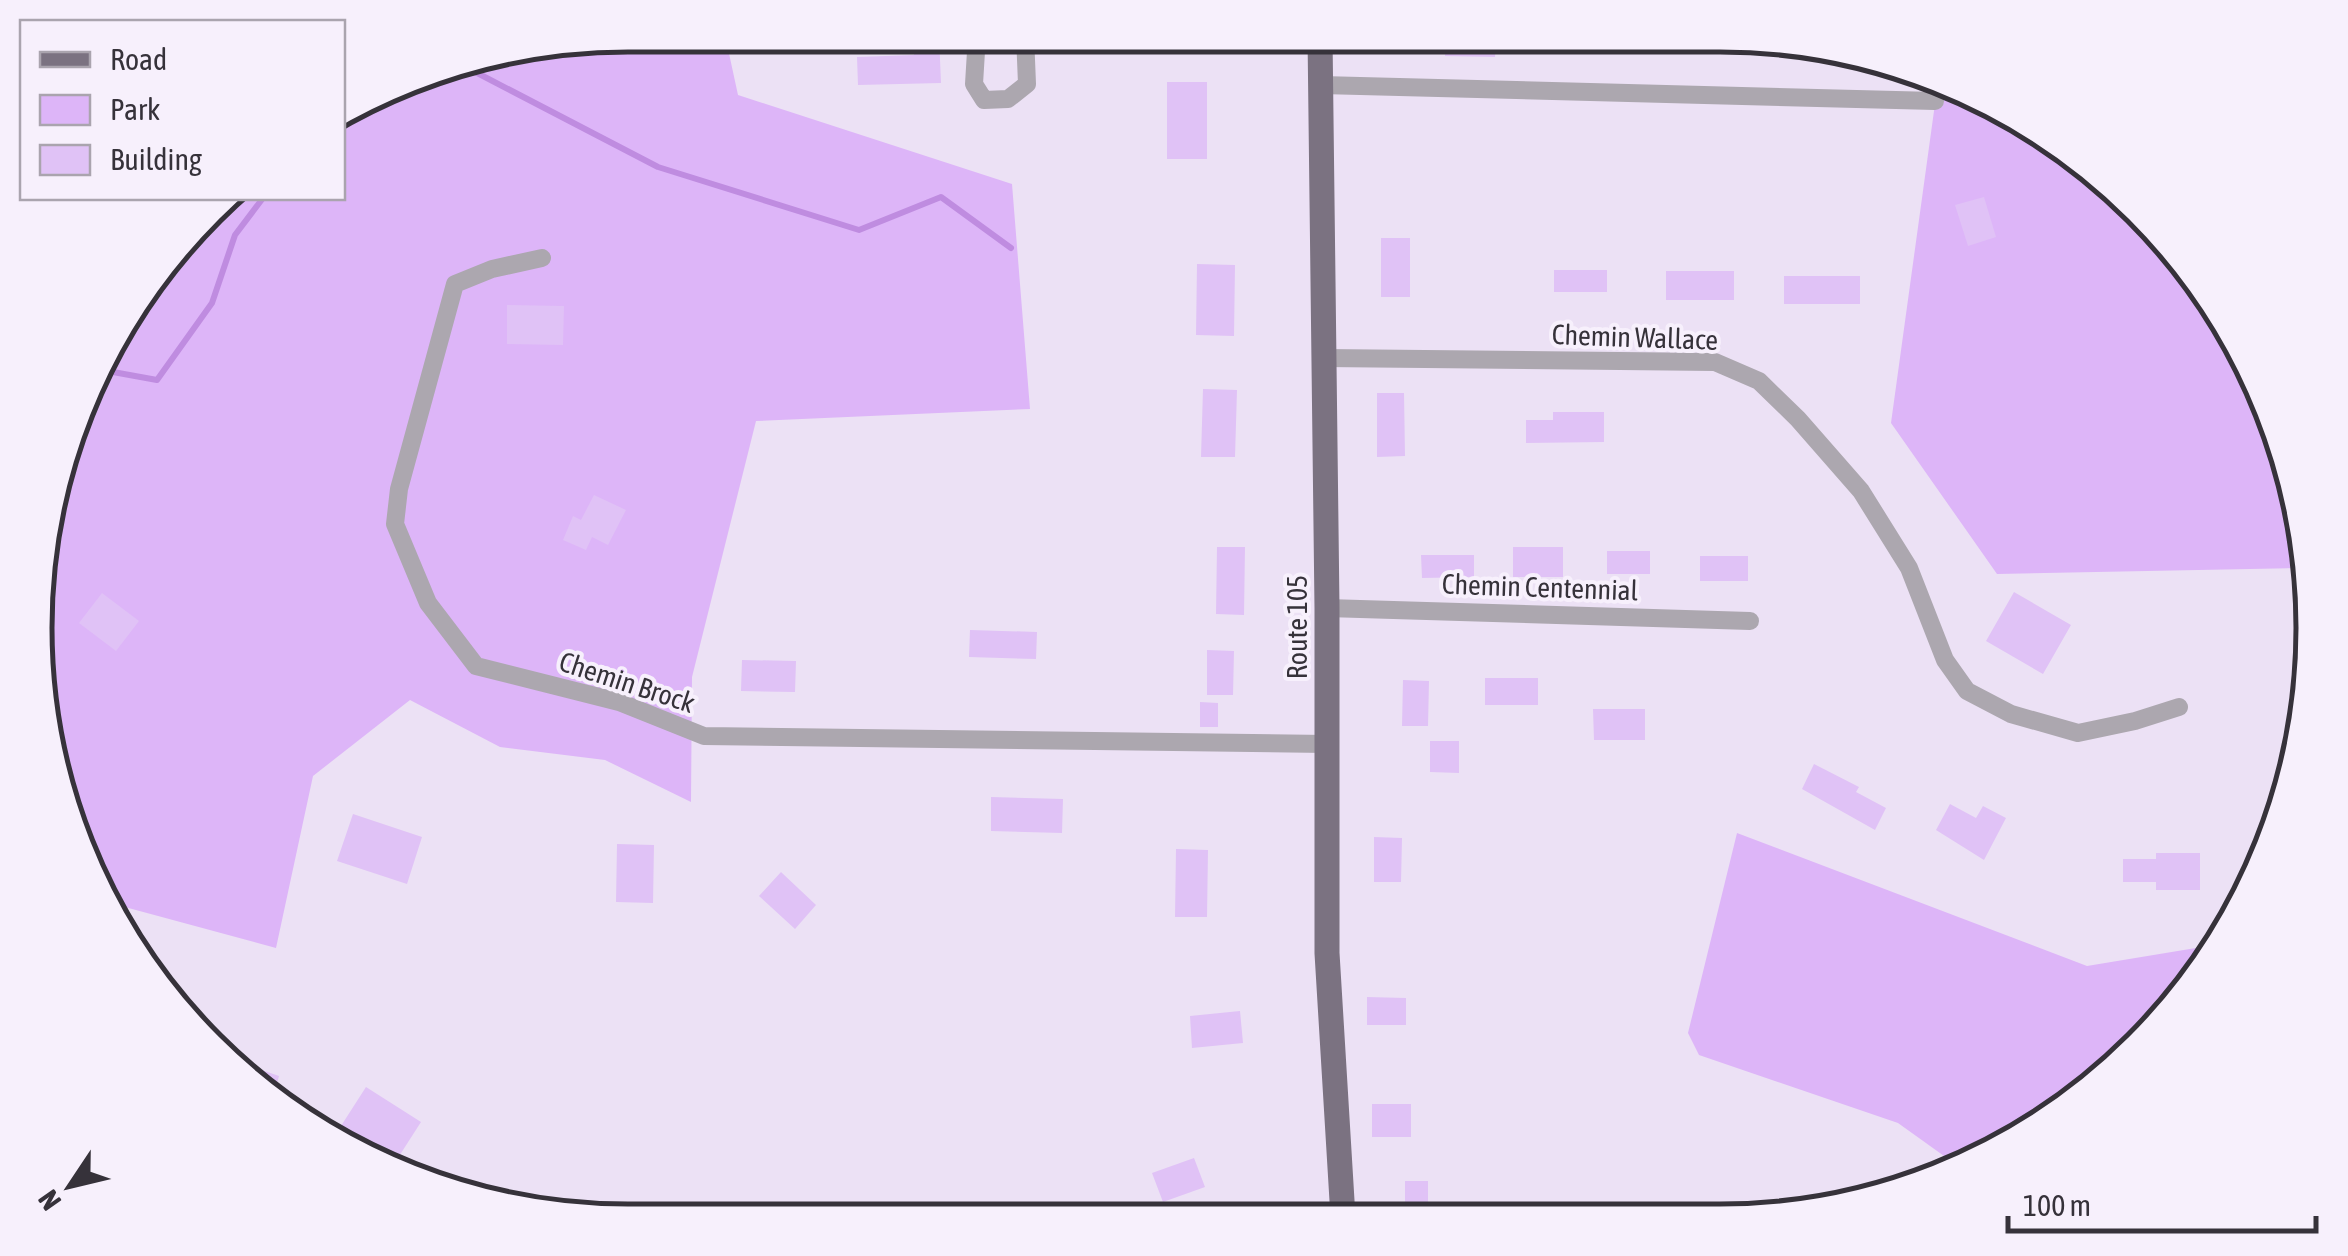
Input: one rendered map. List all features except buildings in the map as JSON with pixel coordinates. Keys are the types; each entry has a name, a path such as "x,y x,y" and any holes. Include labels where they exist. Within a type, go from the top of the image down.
{"main road":[{"name":"Route 105","path":"1320,52 1328,952 1342,1204"}],"street":[{"path":"976,52 974,84 984,100 1008,100 1027,84 1026,52"},
{"path":"1321,85 1935,101"},
{"name":"Chemin Brock","path":"542,258 492,269 455,284 399,489 395,524 428,603 476,666 619,702 704,736 1327,744"},
{"name":"Chemin Wallace","path":"1324,358 1715,362 1759,381 1861,491 1909,568 1945,660 1967,691 2011,714 2078,733 2178,707"},
{"name":"Chemin Centennial","path":"1327,608 1750,622"}],"green space":[{"path":"628,52 729,52 738,95 1012,184 1030,409 756,421 692,677 691,802 605,760 500,747 410,700 313,776 276,948 125,907 96,848 72,777 54,666 52,628 57,553 72,479 96,408 149,308 221,221 244,200 345,200 345,127 408,96 516,64 553,57"},
{"path":"1936,95 2008,130 2070,171 2127,221 2177,278 2218,340 2252,408 2276,479 2292,568 1997,574 1891,423"},
{"path":"1737,833 2087,966 2199,947 2153,1007 2099,1061 2040,1107 1946,1157 1898,1123 1699,1055 1688,1033"}],"waterway":[{"path":"477,73 658,167 859,230 941,197 1011,248"},
{"path":"113,372 157,380 212,303 235,235 261,200"}]}
